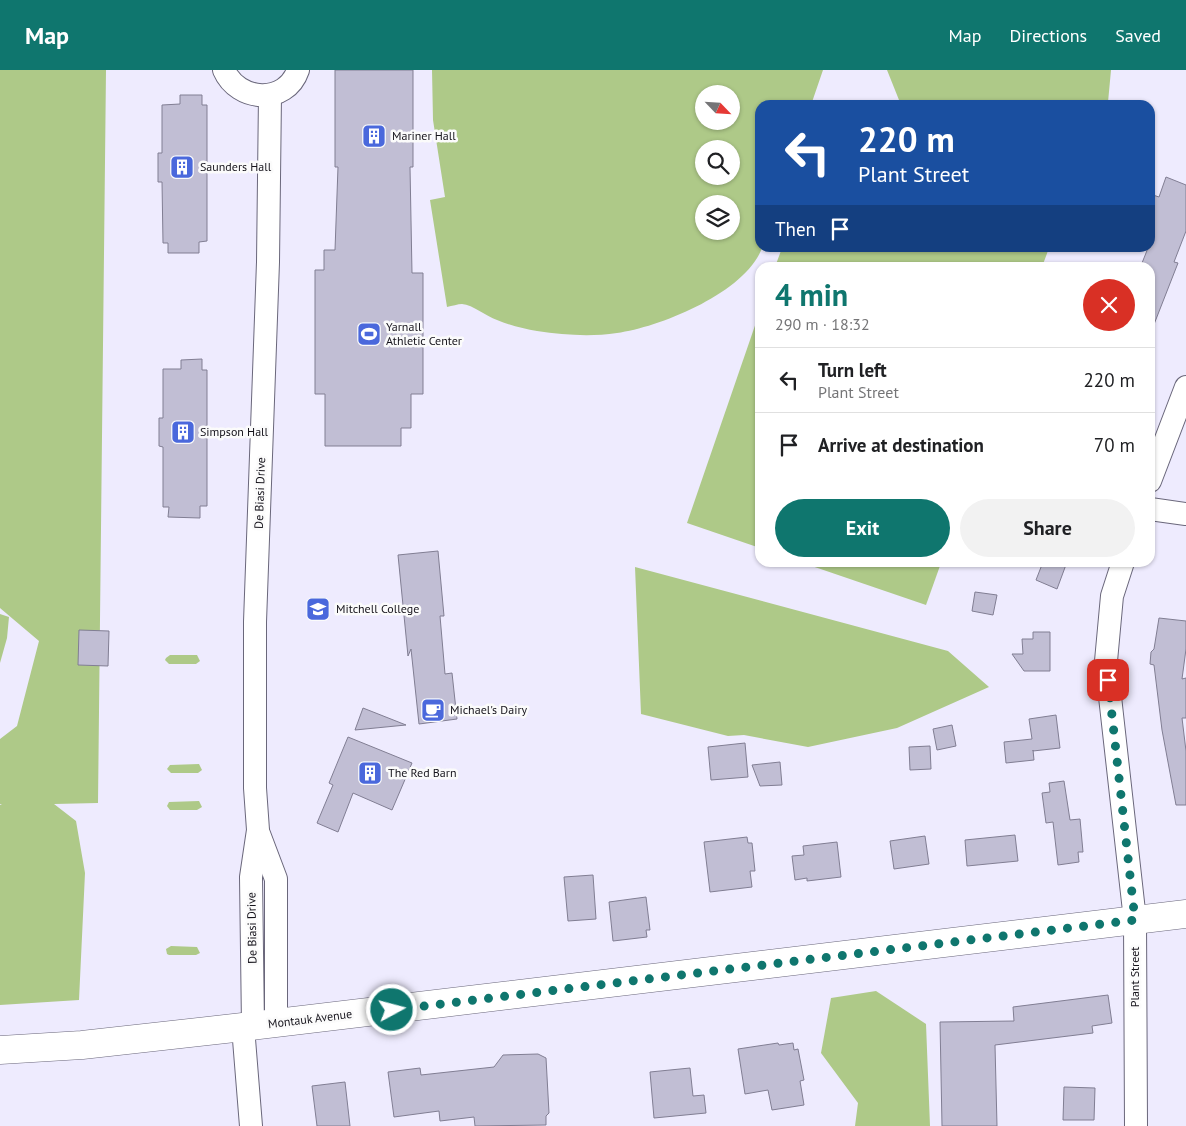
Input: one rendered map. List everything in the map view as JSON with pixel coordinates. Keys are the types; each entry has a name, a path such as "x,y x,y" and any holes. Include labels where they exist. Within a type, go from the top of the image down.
{"street":[{"path":"224,70 232,84 243,92 256,96 281,92 290,84 298,70"},
{"name":"De Biasi Drive","path":"251,1126 257,1025 276,878 258,830 255,788 255,622 268,254 270,95"},
{"path":"1155,468 1186,387"},
{"path":"1155,510 1186,514"},
{"name":"Plant Street","path":"1121,567 1112,596 1106,661 1135,920 1136,1126"},
{"name":"Montauk Avenue","path":"0,1050 82,1045 257,1025 1186,914"}],"green space":[{"path":"0,70 106,70 98,803 54,804 76,821 85,873 79,1000 0,1005 0,805 2,804 0,804 0,739 17,726 39,641 0,608"},
{"path":"432,70 823,70 813,100 755,100 755,252 760,252 753,264 739,279 721,293 700,305 656,323 617,333 597,335 557,334 517,327 466,305 460,304 447,307 430,200 445,197 433,120"},
{"path":"887,70 1111,70 1108,100 899,100"},
{"path":"781,252 1048,252 1044,262 777,262"},
{"path":"755,326 755,546 687,523"},
{"path":"635,567 948,651 989,687 897,728 808,747 744,735 728,736 641,714"},
{"path":"815,567 940,567 926,605"},
{"path":"0,614 9,617 7,638 0,663"},
{"path":"170,655 197,655 200,661 196,664 169,664 165,660"},
{"path":"199,764 202,770 198,773 171,773 167,769 170,765"},
{"path":"199,801 202,807 197,810 170,810 167,806 169,802"},
{"path":"171,946 197,947 200,953 196,955 169,955 166,949"},
{"path":"876,991 926,1024 930,1126 855,1126 858,1103 821,1053 831,998"}],"building":[{"name":"Yarnall Athletic Center","path":"335,70 413,70 413,167 410,167 412,273 423,273 423,394 411,394 411,428 401,428 401,446 325,446 325,394 315,394 315,270 324,270 324,250 335,250 338,167 335,167"},
{"name":"Saunders Hall","path":"180,95 202,95 202,105 207,105 207,241 199,242 199,253 168,253 168,243 163,243 162,182 158,182 158,153 162,153 162,105 180,104"},
{"path":"1166,177 1186,185 1186,231 1174,262 1178,263 1155,322 1155,262 1142,262 1146,252 1155,252 1155,196 1159,197"},
{"name":"Simpson Hall","path":"202,359 202,370 207,370 207,506 200,506 200,518 168,517 169,507 163,507 163,447 159,446 159,418 163,418 163,369 181,369 181,360"},
{"path":"438,551 444,616 440,616 445,674 452,673 457,719 419,724 411,649 408,656 398,555"},
{"path":"1041,567 1065,567 1057,589 1036,580"},
{"path":"975,592 997,595 993,615 972,611"},
{"path":"1159,618 1186,621 1186,649 1182,679 1186,678 1186,718 1182,718 1186,751 1186,805 1176,805 1162,730 1154,665 1150,664"},
{"path":"79,630 109,631 108,666 78,665"},
{"path":"1033,632 1050,632 1050,671 1024,671 1012,654 1023,654 1022,639 1033,639"},
{"path":"363,708 406,725 355,730"},
{"path":"1056,715 1060,748 1033,751 1034,760 1006,763 1004,742 1032,739 1029,719"},
{"path":"952,725 956,746 937,750 933,729"},
{"name":"The Red Barn","path":"348,737 412,763 392,810 353,793 338,832 317,823 333,785 329,783"},
{"path":"745,743 748,777 711,780 708,747"},
{"path":"930,746 931,769 910,770 909,747"},
{"path":"780,762 782,785 760,786 752,765"},
{"path":"1064,781 1070,820 1080,819 1083,852 1078,852 1079,862 1058,865 1053,822 1046,823 1042,793 1050,792 1049,783"},
{"path":"1015,835 1018,861 967,866 965,840"},
{"path":"925,836 929,864 894,869 890,841"},
{"path":"747,837 748,843 752,843 755,871 750,871 752,887 710,892 704,842"},
{"path":"837,842 841,877 807,881 807,878 795,880 792,856 804,855 803,846"},
{"path":"593,875 596,919 568,921 564,877"},
{"path":"646,897 650,930 646,930 647,937 613,941 609,902"},
{"path":"1108,995 1112,1023 1092,1026 1093,1033 995,1045 997,1126 942,1126 940,1022 1014,1021 1013,1007"},
{"path":"778,1043 779,1045 793,1043 794,1050 798,1049 804,1080 800,1081 804,1105 772,1110 768,1090 745,1094 738,1049"},
{"path":"538,1054 546,1058 549,1113 546,1116 546,1125 475,1126 474,1117 440,1121 439,1111 394,1117 388,1072 420,1068 421,1075 494,1067 503,1055"},
{"path":"690,1068 693,1096 704,1095 706,1113 654,1118 650,1072"},
{"path":"345,1082 350,1126 317,1126 312,1086"},
{"path":"1064,1087 1095,1088 1094,1120 1063,1120"}],"place":[{"name":"Mariner Hall","path":"374,136"},
{"name":"Saunders Hall","path":"182,167"},
{"name":"Yarnall Athletic Center","path":"369,334"},
{"name":"Simpson Hall","path":"183,432"},
{"name":"Mitchell College","path":"318,609"},
{"name":"Michael's Dairy","path":"433,710"},
{"name":"The Red Barn","path":"370,773"}],"route":[{"path":"392,1010 1135,920 1108,680"}]}
